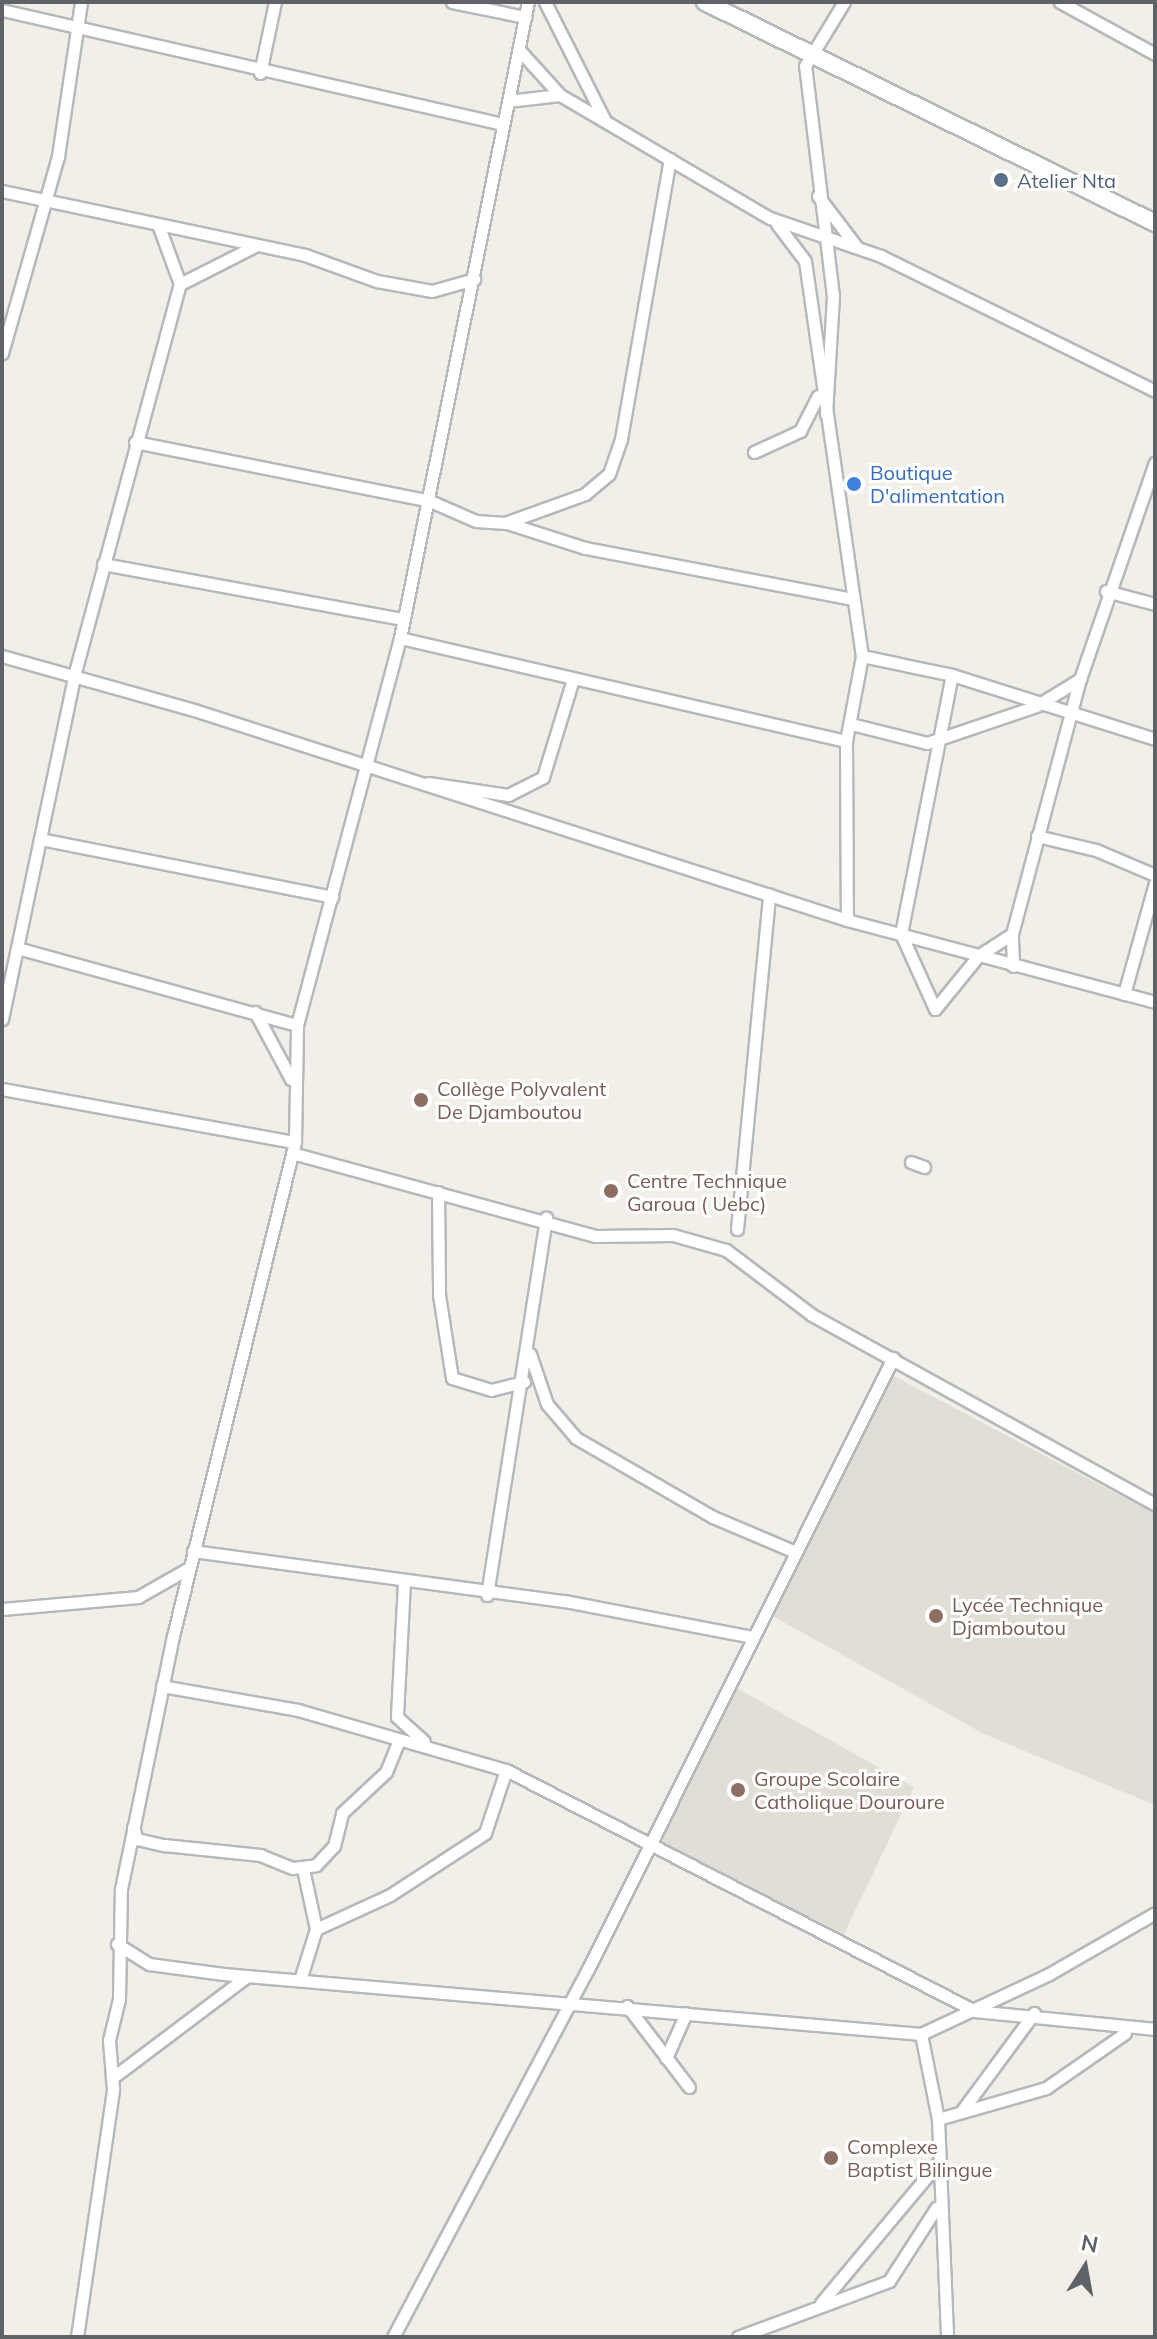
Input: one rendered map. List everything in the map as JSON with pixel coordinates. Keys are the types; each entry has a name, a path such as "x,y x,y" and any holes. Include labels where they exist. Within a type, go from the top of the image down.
{"main road":[{"path":"705,2 1155,223"}],"street":[{"path":"2,353 45,201 81,2"},
{"path":"260,73 275,2"},
{"path":"452,2 525,17"},
{"path":"294,1148 291,1079 295,1024 400,638 430,501 503,124 521,52 528,2"},
{"path":"545,2 605,122"},
{"path":"824,422 833,296 816,194 807,52 844,2"},
{"path":"1060,2 1155,54"},
{"path":"2,10 260,73 503,124"},
{"path":"521,52 560,95 770,218 857,246 1155,391"},
{"path":"508,101 560,95"},
{"path":"505,523 585,494 609,474 670,159"},
{"path":"2,191 159,227 257,245 432,291 474,279"},
{"path":"816,194 857,246"},
{"path":"770,218 805,261 819,390 862,656 846,741 847,920"},
{"path":"2,1019 74,676 180,284 159,227"},
{"path":"180,284 257,245"},
{"path":"754,452 800,431 819,390"},
{"path":"135,442 430,501 476,521 505,523 585,548 853,599"},
{"path":"1013,966 1012,934 1080,679 1106,591 1155,463"},
{"path":"103,564 403,619"},
{"path":"1106,591 1155,604"},
{"path":"400,638 572,682 846,741"},
{"path":"2,656 367,765 847,920 1155,1002"},
{"path":"862,656 952,675 1036,706 1155,739"},
{"path":"952,675 901,934 935,1009 978,956 1012,934"},
{"path":"851,724 927,743 940,733 1036,706 1080,679"},
{"path":"415,783 508,795 543,777 572,682"},
{"path":"1037,836 1096,850 1155,875"},
{"path":"40,839 332,897"},
{"path":"1124,994 1155,883"},
{"path":"737,1229 769,895"},
{"path":"17,948 295,1024"},
{"path":"255,1012 291,1079"},
{"path":"77,2337 112,2078 117,1944 133,1827 193,1551 294,1148 295,1024"},
{"path":"2,1089 294,1148 438,1192 546,1218 595,1236 673,1235 726,1250 812,1315 1155,1504"},
{"path":"911,1162 924,1167"},
{"path":"438,1192 439,1295 452,1378 491,1390 524,1382"},
{"path":"487,1595 524,1382 546,1218"},
{"path":"528,1350 547,1404 576,1438 713,1517 793,1551"},
{"path":"393,2337 571,1999 645,1845 893,1358"},
{"path":"193,1551 487,1595 564,1601 752,1637"},
{"path":"2,1609 138,1597 189,1568"},
{"path":"404,1582 397,1717 432,1746"},
{"path":"162,1686 298,1710 398,1742 432,1746 506,1770 645,1845 975,2011 1034,2013 1133,2030 1155,2029"},
{"path":"133,1827 137,1839 260,1855 303,1869 327,1856 342,1813 386,1772 398,1742"},
{"path":"316,1929 390,1895 485,1833 506,1770"},
{"path":"300,1980 316,1929 303,1869"},
{"path":"117,1944 149,1964 246,1977 571,1999 686,2013 921,2034 975,2011 1155,1913"},
{"path":"112,2078 246,1977"},
{"path":"627,2006 689,2087"},
{"path":"666,2058 686,2013"},
{"path":"961,2112 1034,2013"},
{"path":"938,2119 1046,2088 1105,2041 1133,2030"},
{"path":"921,2034 938,2119 936,2208 947,2337"},
{"path":"820,2303 938,2163"},
{"path":"738,2337 820,2303 889,2281 936,2208"}],"shaded area":[{"path":"890,1374 1155,1514 1155,1805 984,1734 771,1615"},
{"path":"733,1686 914,1787 844,1934 653,1839"}],"place":[{"name":"Atelier Nta","path":"1001,180"},
{"name":"Boutique D'alimentation","path":"854,484"},
{"name":"Collège Polyvalent De Djamboutou","path":"421,1100"},
{"name":"Centre Technique Garoua ( Uebc)","path":"611,1191"},
{"name":"Lycée Technique Djamboutou","path":"936,1616"},
{"name":"Groupe Scolaire Catholique Douroure","path":"738,1790"},
{"name":"Complexe Baptist Bilingue","path":"831,2158"}]}
